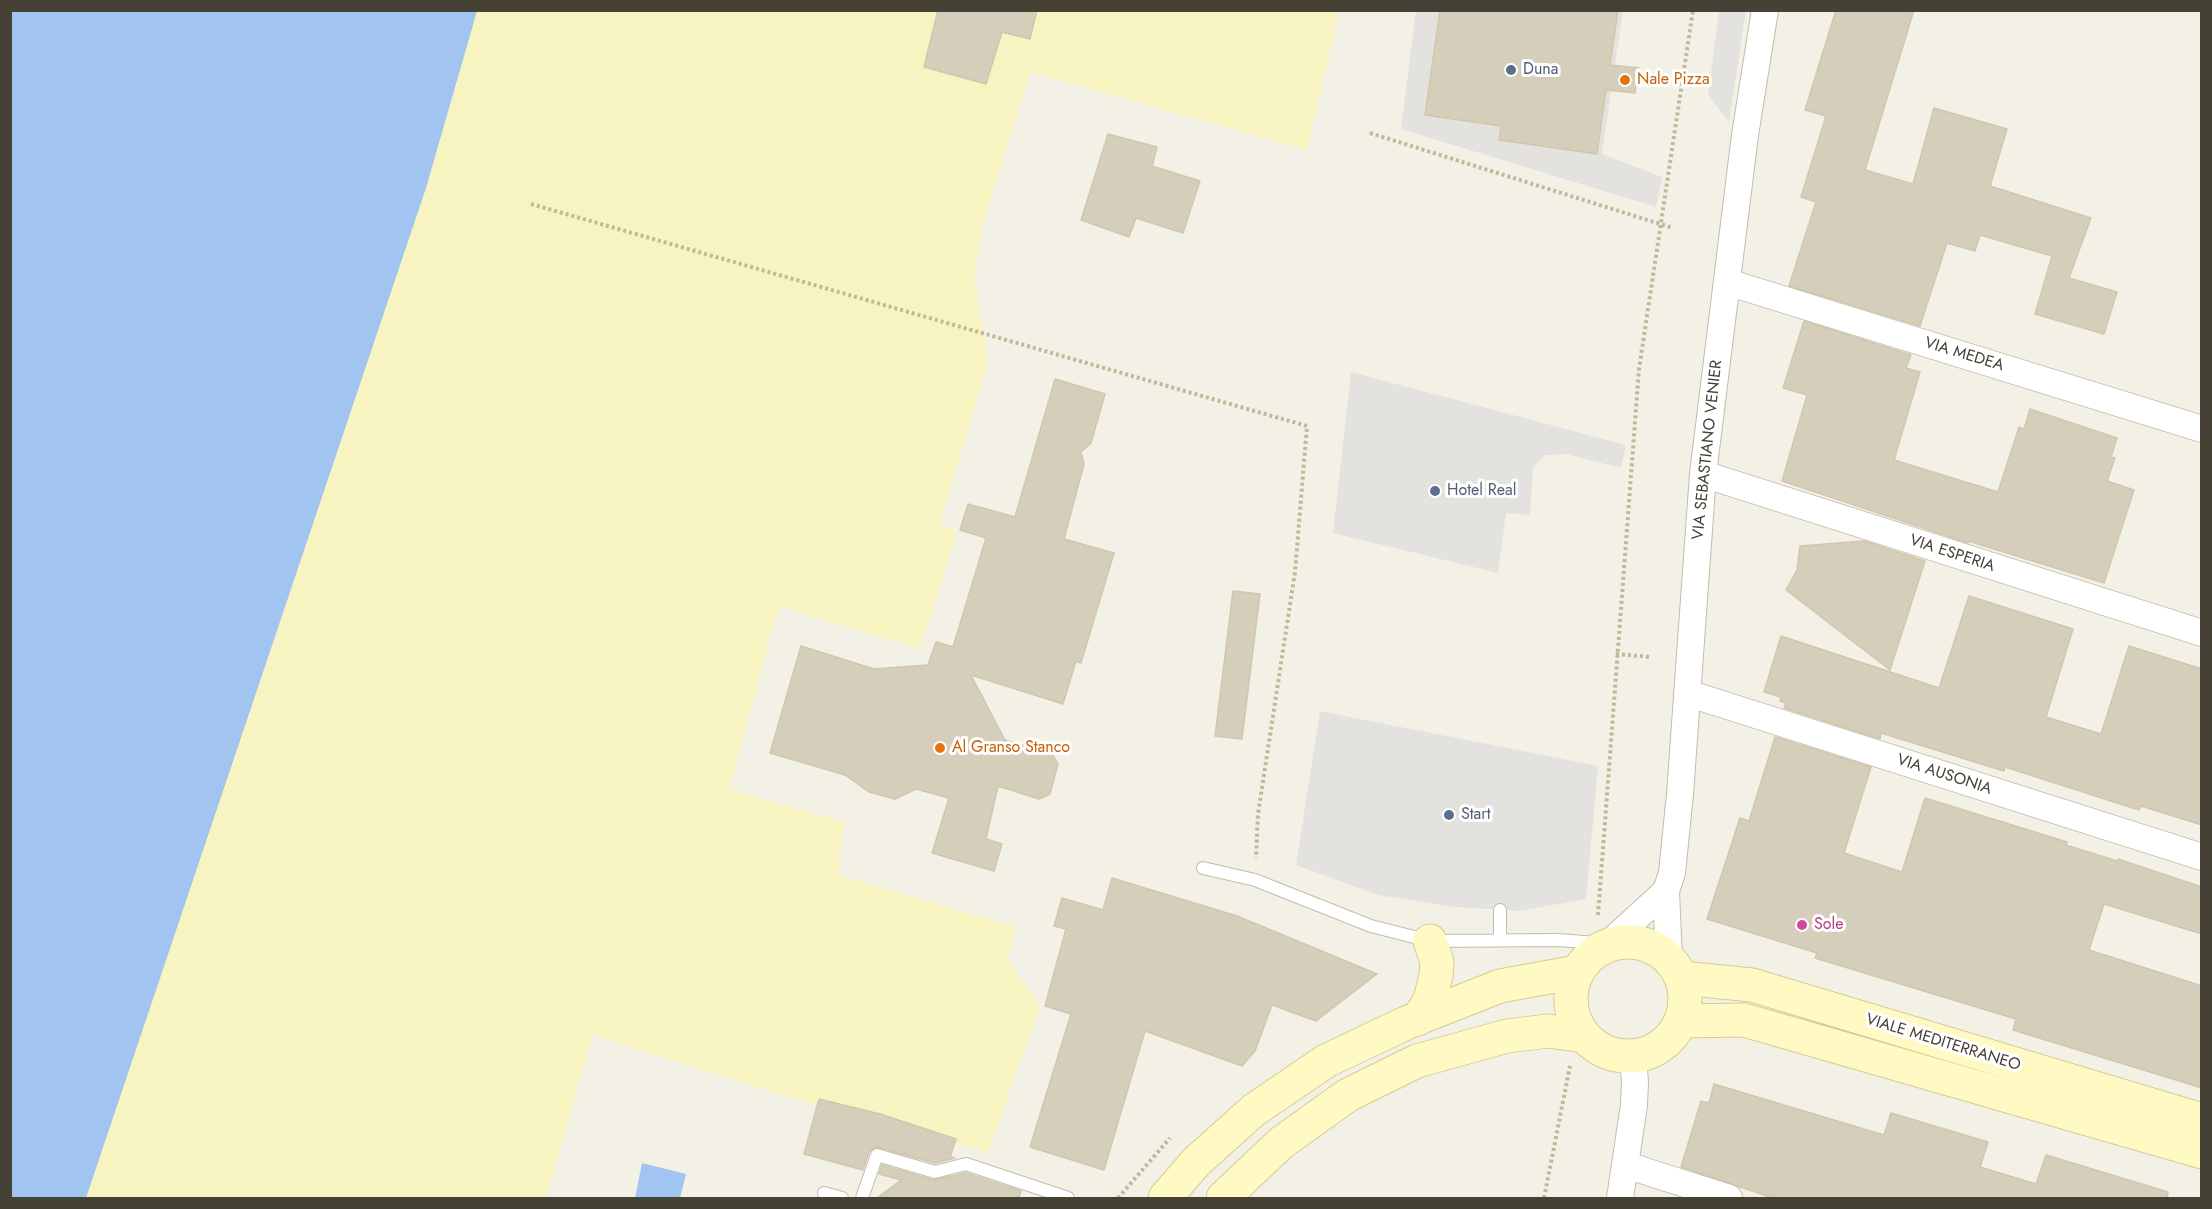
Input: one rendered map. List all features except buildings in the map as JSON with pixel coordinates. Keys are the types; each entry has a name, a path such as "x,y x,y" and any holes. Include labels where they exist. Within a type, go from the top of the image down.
{"street":[{"name":"VIA SEBASTIANO VENIER","path":"1676,969 1666,891 1672,873 1676,833 1703,474 1745,135 1765,10"},
{"name":"VIA MEDEA","path":"1727,282 2202,429"},
{"name":"VIA ESPERIA","path":"1703,474 2202,633"},
{"name":"VIA AUSONIA","path":"1687,693 2202,857"},
{"path":"1608,944 1624,941 1641,943 1656,949 1676,969 1685,1007 1682,1021 1674,1035 1663,1046 1649,1053 1633,1057 1615,1055 1598,1048 1584,1036 1575,1022 1570,1005 1571,988 1577,972 1585,961 1608,944 1666,891"},
{"path":"1418,1019 1430,1000 1436,976 1437,962 1430,941"},
{"name":"VIALE MEDITERRANEO","path":"1676,969 1752,985 2202,1120"},
{"path":"1165,1198 1196,1162 1254,1110 1326,1061 1418,1019 1500,986 1577,972"},
{"name":"VIALE MEDITERRANEO","path":"1682,1021 1744,1020 2202,1152"},
{"path":"1223,1198 1281,1143 1348,1095 1417,1061 1507,1036 1548,1031 1584,1036"},
{"path":"1620,1198 1626,1166 1635,1082 1633,1057"},
{"path":"1626,1166 1729,1198"}],"lane":[{"path":"1203,868 1255,880 1371,926 1430,941 1559,940 1608,944"},
{"path":"1500,910 1500,940"},
{"path":"862,1198 877,1155 935,1172 966,1164 1068,1198"},
{"path":"824,1193 842,1198"}],"path":[{"path":"1608,944 1600,928 1597,910 1639,369 1693,10"},
{"path":"1370,134 1673,228"},
{"path":"531,204 1307,426 1295,572 1258,814 1255,880"},
{"path":"1616,654 1650,657"},
{"path":"1544,1198 1571,1060 1584,1036"}],"sand":[{"path":"441,11 1339,11 1307,150 1030,72 984,221 974,274 988,362 940,523 957,532 920,649 779,606 729,789 844,822 838,875 1016,927 1008,959 1040,1006 988,1152 795,1099 593,1035 546,1198 53,1198"}],"shaded area":[{"name":"Duna","path":"1416,11 1623,11 1602,154 1662,177 1656,207 1401,129"},
{"path":"1719,11 1746,11 1729,122 1708,95"},
{"name":"Hotel Real","path":"1351,372 1626,445 1621,468 1566,454 1545,455 1533,467 1530,515 1506,513 1498,573 1333,533"},
{"name":"Start","path":"1320,711 1598,766 1586,899 1519,911 1456,907 1378,895 1296,865"}],"water":[{"path":"10,11 477,11 426,188 86,1198 11,1198"},
{"path":"642,1163 686,1174 680,1198 635,1198"}],"place":[{"name":"Duna","path":"1511,70"},
{"name":"Nale Pizza","path":"1625,80"},
{"name":"Hotel Real","path":"1435,491"},
{"name":"Al Granso Stanco","path":"940,748"},
{"name":"Start","path":"1449,815"},
{"name":"Sole","path":"1802,925"}]}
